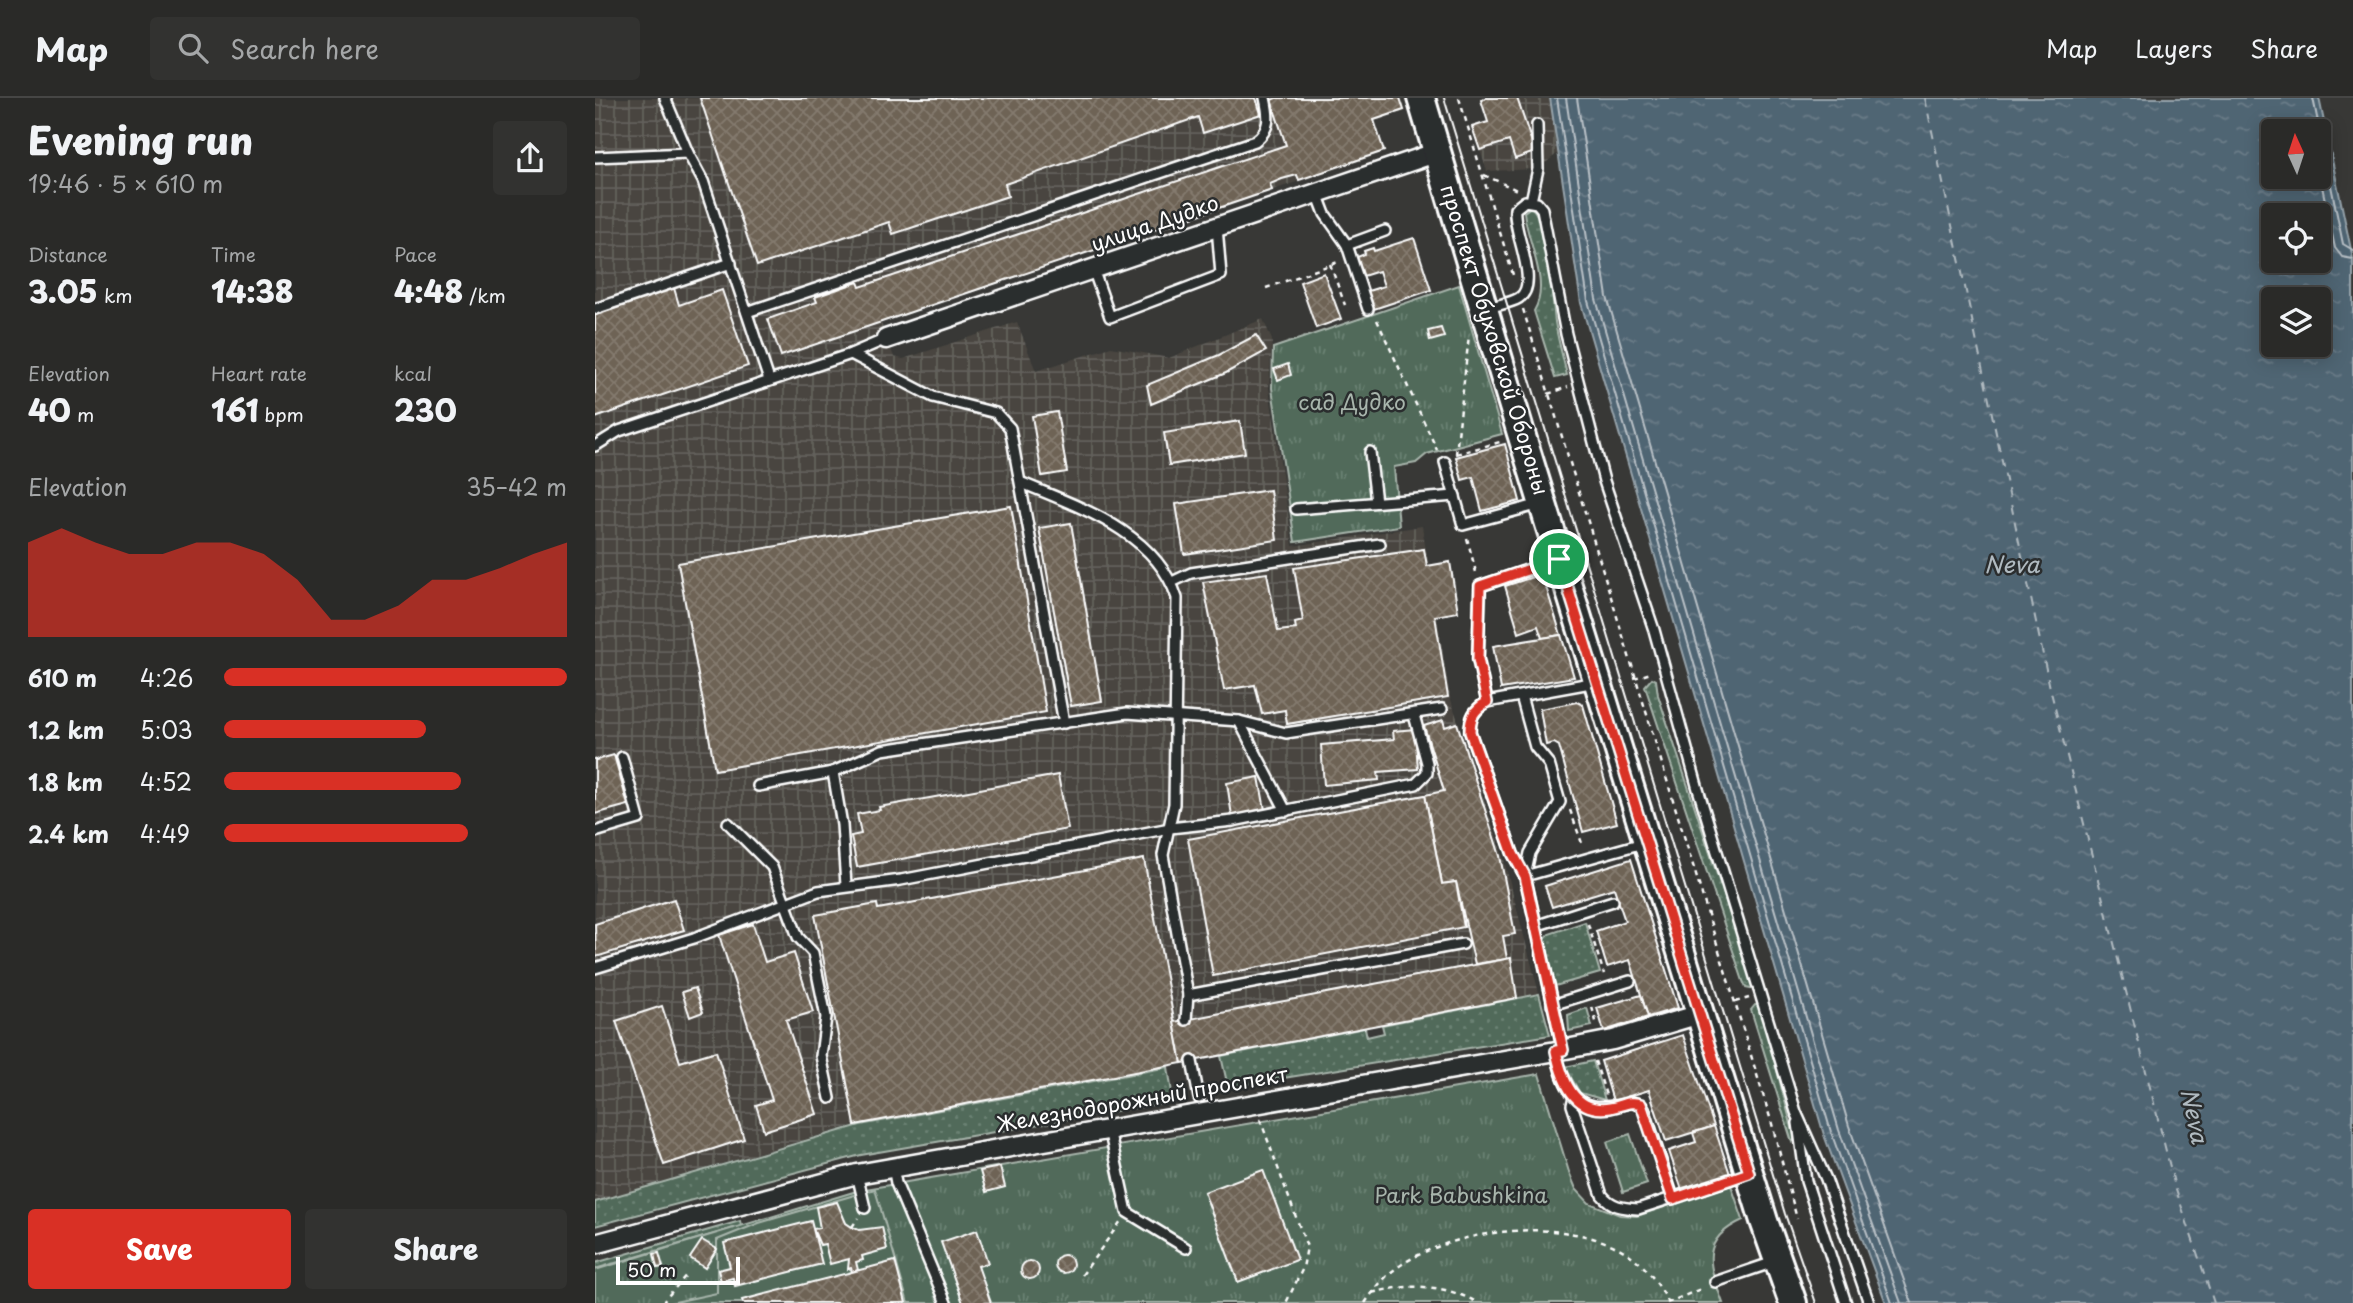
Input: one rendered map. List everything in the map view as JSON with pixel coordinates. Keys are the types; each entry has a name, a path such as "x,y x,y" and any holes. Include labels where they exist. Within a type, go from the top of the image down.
{"main road":[{"name":"проспект Обуховской Обороны","path":"1421,98 1438,152 1477,317 1542,503 1749,1173 1793,1303"}],"street":[{"name":"улица Дудко","path":"886,339 1438,152"},
{"name":"Железнодорожный проспект","path":"595,1244 857,1174 1560,1051 1613,1040 1700,1014"}],"lane":[{"path":"665,98 703,181 769,380"},
{"path":"747,312 1255,141 1264,135 1267,127 1265,98"},
{"path":"1477,317 1520,298 1526,289 1528,277 1514,217 1515,209 1528,201 1538,169 1537,125"},
{"path":"595,158 688,153"},
{"path":"1317,193 1325,214 1347,245 1368,309"},
{"path":"1528,201 1542,209 1566,334 1604,481 1654,630 1698,789 1796,1112 1823,1172 1870,1303"},
{"path":"1093,269 1110,317 1221,275 1217,227"},
{"path":"1347,245 1385,231"},
{"path":"595,309 731,263"},
{"path":"595,446 619,431 851,354 886,339"},
{"path":"851,354 933,397 996,414 1010,428 1064,723"},
{"path":"1370,452 1376,502"},
{"path":"1445,462 1463,525 1542,503"},
{"path":"1022,483 1095,513 1124,531 1148,552 1172,582 1177,598 1178,715 1170,828 1163,855 1188,995 1186,1020"},
{"path":"1297,509 1455,496"},
{"path":"1172,582 1191,573 1381,544"},
{"path":"1487,702 1478,659 1480,586 1559,559"},
{"path":"1597,682 1487,702 1476,708 1470,720 1470,732 1513,854 1525,876 1552,1005 1560,1051 1560,1074 1574,1097 1590,1107 1610,1108 1632,1102 1644,1108 1673,1199"},
{"path":"1521,696 1535,747 1549,764 1560,802 1530,853 1525,876"},
{"path":"758,786 832,772 882,750 1127,713 1240,721 1286,733 1442,709"},
{"path":"595,968 694,938 786,902 846,885 901,880 1170,828 1286,811 1416,784 1423,780 1427,763 1414,715"},
{"path":"1240,721 1286,811"},
{"path":"595,832 639,819 622,757"},
{"path":"832,772 842,825 846,885"},
{"path":"728,822 772,867 798,937 813,953 827,1017 821,1056 830,1098"},
{"path":"1525,876 1647,842"},
{"path":"1535,926 1613,901"},
{"path":"1188,995 1463,944"},
{"path":"1552,1005 1630,981"},
{"path":"1192,1061 1199,1098"},
{"path":"1574,1097 1572,1105 1576,1118 1602,1195 1609,1203 1622,1208 1638,1209 1749,1173"},
{"path":"1796,1112 1806,1181 1846,1303"},
{"path":"1109,1129 1127,1212 1186,1248"},
{"path":"894,1167 896,1183 946,1303"},
{"path":"1806,1181 1809,1175 1823,1172"},
{"path":"857,1174 865,1208"},
{"path":"1716,1283 1778,1261"}],"path":[{"path":"1459,98 1481,162 1633,678 1772,1124 1797,1219"},
{"path":"1484,175 1509,185 1528,201"},
{"path":"1266,288 1351,257"},
{"path":"1331,264 1345,304"},
{"path":"1368,309 1374,315 1445,462"},
{"path":"1477,317 1456,454 1508,440"},
{"path":"1548,394 1566,388"},
{"path":"1463,525 1480,586"},
{"path":"1633,678 1651,673"},
{"path":"1560,802 1573,812 1587,859"},
{"path":"1584,910 1608,987"},
{"path":"1588,994 1598,1031"},
{"path":"1735,1002 1753,997"},
{"path":"1594,1057 1610,1108"},
{"path":"1259,1117 1307,1247 1303,1268 1286,1303"},
{"path":"1780,1159 1787,1157"},
{"path":"1082,1275 1127,1212"},
{"path":"1365,1303 1389,1274 1422,1253 1455,1241 1500,1232 1570,1233 1601,1240 1624,1252 1647,1271 1669,1303 1716,1283"},
{"path":"662,1303 688,1273"},
{"path":"1372,1293 1403,1285 1434,1287 1478,1303"}],"shaded area":[{"path":"595,98 1401,98 1406,111 1375,121 1385,152 881,323 894,357 903,359 1017,322 1036,371 1111,347 1169,358 1263,319 1272,340 1269,388 1293,546 1422,526 1450,697 1503,856 1539,993 855,1125 595,1201"},
{"path":"1480,98 1550,98 1558,153 1538,169 1487,171 1472,127 1488,122"}],"green space":[{"path":"1531,207 1537,215 1546,244 1555,322 1567,375 1555,378 1534,311 1539,300 1539,275 1524,212"},
{"name":"сад Дудко","path":"1459,285 1502,434 1427,454 1416,463 1394,467 1399,526 1295,542 1272,388 1273,348"},
{"path":"1652,678 1656,680 1658,695 1753,984 1751,989 1746,988 1743,981 1645,686"},
{"path":"1585,922 1600,973 1555,986 1545,939 1549,934"},
{"path":"1539,994 1550,1035 1228,1087 1221,1056 1365,1028 1367,1037 1384,1033 1382,1025"},
{"path":"1755,1005 1760,1006 1795,1139 1792,1142 1751,1010"},
{"path":"1587,1008 1592,1026 1569,1031 1568,1015"},
{"path":"1593,1061 1605,1100 1580,1093 1565,1067"},
{"path":"1168,1067 1172,1093 1161,1103 861,1155 595,1226 595,1202 860,1125"},
{"name":"Park Babushkina","path":"1539,1074 1569,1172 1576,1189 1589,1203 1620,1215 1637,1216 1731,1185 1743,1220 1719,1236 1711,1255 1711,1266 1723,1303 595,1303 595,1270 860,1190"},
{"path":"1630,1134 1647,1184 1623,1192 1607,1142"},
{"path":"875,1189 908,1303 670,1303 717,1293 717,1240 759,1223"},
{"path":"740,1221 741,1226 595,1269 595,1263"}],"water":[{"name":"Neva","path":"1550,98 2319,98 2323,119 2261,119 2261,189 2331,189 2331,155 2353,259 2353,1303 1886,1303 1824,1135 1581,303"}],"building":[{"path":"700,98 1256,98 1261,114 1203,133 1198,117 1005,184 1008,196 893,234 889,222 757,266"},
{"path":"1400,98 1404,110 1374,120 1384,151 1299,180 1297,175 1282,179 1270,184 1272,190 781,356 768,319 817,302 815,297 858,282 860,287 1286,145 1271,100"},
{"path":"1517,98 1535,152 1515,159 1509,141 1480,150 1472,127 1488,122 1481,100"},
{"path":"1414,238 1431,290 1374,309 1368,291 1384,286 1379,271 1363,276 1357,257 1373,248 1374,251"},
{"path":"1324,273 1341,319 1316,328 1300,282"},
{"path":"674,288 679,305 722,290 748,366 595,418 595,315"},
{"path":"1441,328 1444,337 1430,341 1428,331"},
{"path":"1256,335 1266,351 1226,373 1151,404 1147,385 1219,355"},
{"path":"1288,364 1291,375 1278,380 1274,369"},
{"path":"1057,412 1067,472 1042,476 1032,416"},
{"path":"1240,421 1245,453 1169,465 1164,433"},
{"path":"1505,444 1520,501 1482,511 1473,477 1462,480 1456,457"},
{"path":"1270,490 1277,540 1184,554 1176,504"},
{"path":"1011,506 1046,712 715,770 678,563"},
{"path":"1071,523 1102,701 1071,706 1039,528"},
{"path":"1424,549 1427,566 1450,562 1458,612 1435,616 1448,697 1287,724 1285,710 1262,714 1255,685 1224,690 1203,582 1267,573 1278,631 1296,629 1295,623 1303,621 1294,568"},
{"path":"1542,574 1561,635 1542,638 1538,626 1519,633 1505,586"},
{"path":"1561,635 1574,677 1501,689 1493,646"},
{"path":"1577,702 1583,705 1617,823 1583,832 1559,746 1554,743 1546,745 1540,709"},
{"path":"1443,720 1445,727 1457,723 1500,856 1515,934 1503,936 1507,959 1475,964 1456,882 1442,884 1425,795 1444,791 1424,726"},
{"path":"1415,729 1418,769 1378,772 1379,780 1324,785 1321,745 1394,739 1393,731"},
{"path":"614,755 628,805 595,814 595,758 596,760"},
{"path":"1058,775 1068,829 857,867 851,836 861,834 857,814 880,810 879,807"},
{"path":"1259,777 1265,810 1232,816 1227,783"},
{"path":"1425,795 1442,884 1456,882 1464,927 1213,976 1188,839"},
{"path":"1144,859 1182,1063 855,1125 815,915 877,904 878,909"},
{"path":"1631,859 1678,1008 1648,1017 1630,960 1607,967 1596,931 1625,921 1614,888 1552,907 1545,886"},
{"path":"674,899 684,930 596,957 595,924"},
{"path":"753,924 765,962 794,953 813,1012 786,1020 817,1114 764,1131 756,1105 772,1100 719,935"},
{"path":"1511,958 1517,998 1182,1063 1174,1022"},
{"path":"695,988 703,1012 690,1017 682,992"},
{"path":"1641,995 1648,1017 1604,1031 1597,1008"},
{"path":"662,1006 680,1062 716,1051 744,1139 664,1165 616,1021"},
{"path":"1683,1035 1714,1126 1666,1141 1649,1090 1613,1101 1601,1061"},
{"path":"1714,1126 1730,1174 1682,1190 1669,1151 1696,1142 1693,1133"},
{"path":"1000,1167 1005,1187 986,1192 980,1171"},
{"path":"1263,1170 1297,1260 1238,1282 1204,1192"},
{"path":"837,1202 846,1223 852,1227 859,1230 882,1227 887,1249 862,1256 863,1260 856,1262 858,1270 852,1272 851,1268 848,1269 849,1259 830,1264 825,1244 820,1245 813,1229 820,1228 816,1207"},
{"path":"811,1221 822,1264 735,1286 733,1278 721,1281 718,1270 730,1267 724,1243"},
{"path":"977,1230 988,1263 978,1266 991,1303 963,1303 941,1242"},
{"path":"702,1240 717,1249 705,1268 690,1258"},
{"path":"659,1253 663,1267 657,1268 654,1254"},
{"path":"1064,1255 1070,1258 1073,1264 1070,1270 1064,1273 1058,1270 1055,1264 1058,1258"},
{"path":"895,1261 906,1303 743,1303 742,1300"},
{"path":"1030,1261 1036,1264 1039,1270 1036,1276 1030,1279 1024,1276 1021,1270 1024,1264"}],"ferry route":[{"path":"1925,98 2050,688 2175,1187 2214,1303"}],"tram line":[{"path":"1444,98 1785,1214 1816,1303"}],"route":[{"path":"1559,559 1749,1173 1673,1199 1641,1104 1632,1102 1599,1109 1590,1107 1574,1097 1560,1074 1556,1051 1563,1050 1525,876 1513,854 1470,732 1470,720 1476,708 1487,702 1478,659 1480,586 1559,559"}]}
